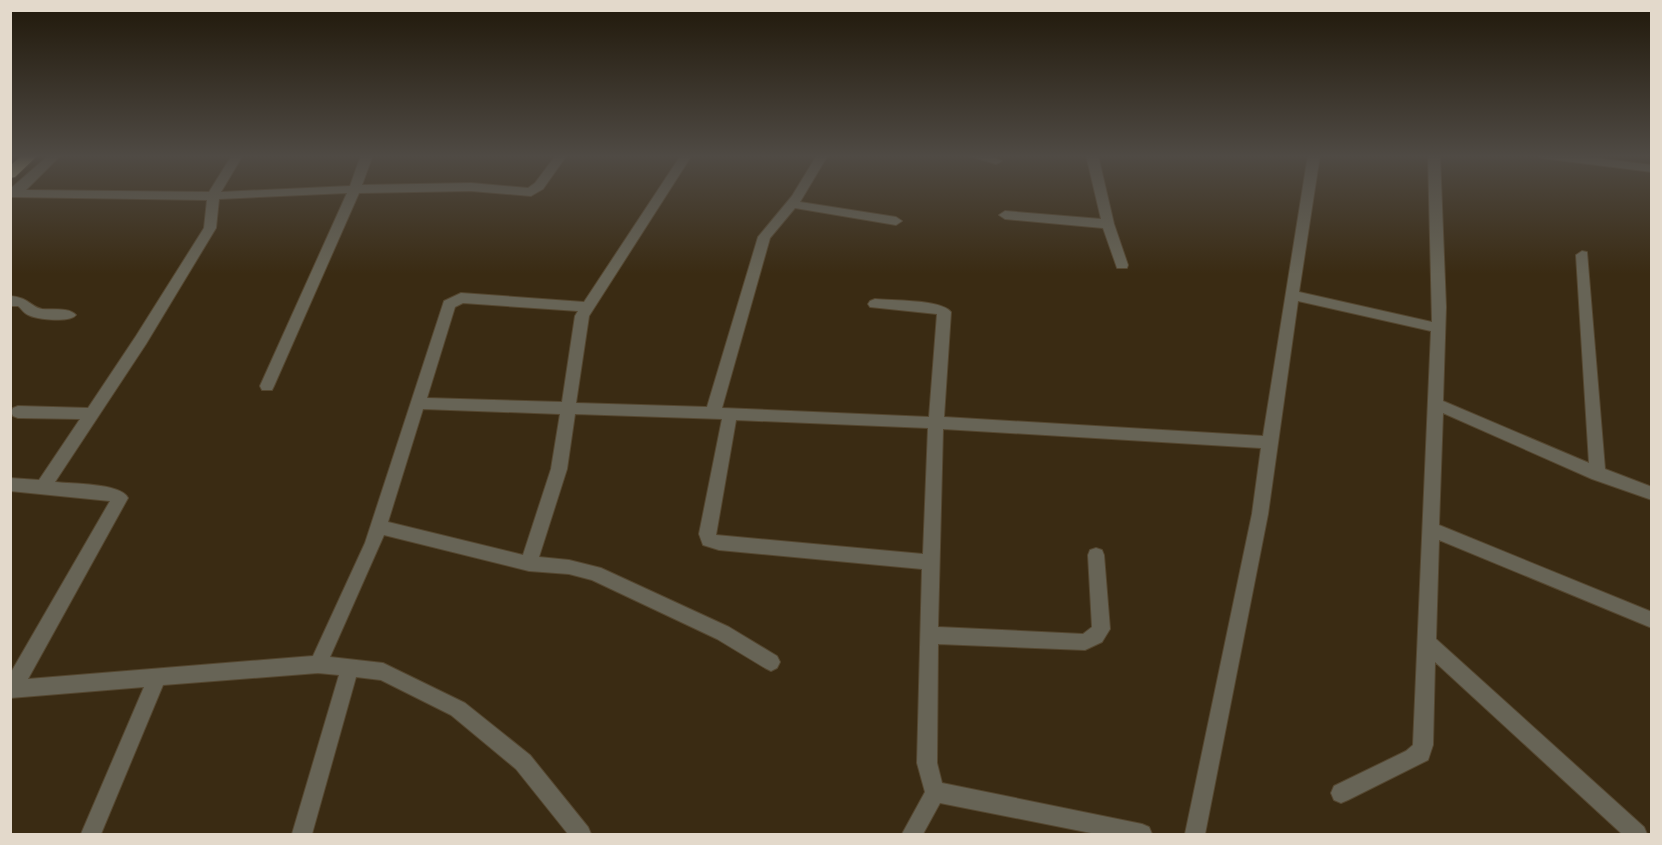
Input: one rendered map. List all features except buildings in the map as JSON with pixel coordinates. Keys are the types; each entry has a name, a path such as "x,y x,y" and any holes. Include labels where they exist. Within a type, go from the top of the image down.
{"street":[{"path":"109,194 245,194"},
{"path":"267,386 353,194"},
{"path":"529,564 559,469 570,409 580,323 588,307 662,194"},
{"path":"798,194 775,228 764,237 721,414 707,534 709,540 719,543 931,562"},
{"path":"1101,194 1122,265"},
{"path":"1195,834 1260,514 1308,194"},
{"path":"1341,793 1421,753 1423,745 1438,328 1435,194"},
{"path":"43,487 141,340 210,228 213,196"},
{"path":"792,204 896,221"},
{"path":"1005,215 1108,224"},
{"path":"1581,255 1598,474"},
{"path":"1292,296 1438,328"},
{"path":"318,664 373,543 448,304 461,298 588,307"},
{"path":"10,300 22,302 28,305 30,310 38,313 69,315"},
{"path":"875,304 938,309 944,312 936,423 929,635 927,763 935,793 912,834"},
{"path":"417,403 936,423 1270,442"},
{"path":"1435,404 1598,474 1652,494"},
{"path":"18,412 92,414"},
{"path":"10,484 116,495 120,498 11,689"},
{"path":"378,526 529,564 569,567 595,573 723,633 771,662"},
{"path":"1430,529 1652,620"},
{"path":"929,635 1085,642 1096,636 1101,629 1096,555"},
{"path":"1426,642 1637,834"},
{"path":"11,689 318,664 383,672 458,709 523,762 581,834"},
{"path":"302,834 350,668"},
{"path":"91,834 157,677"},
{"path":"935,793 945,793 1142,834"}]}
